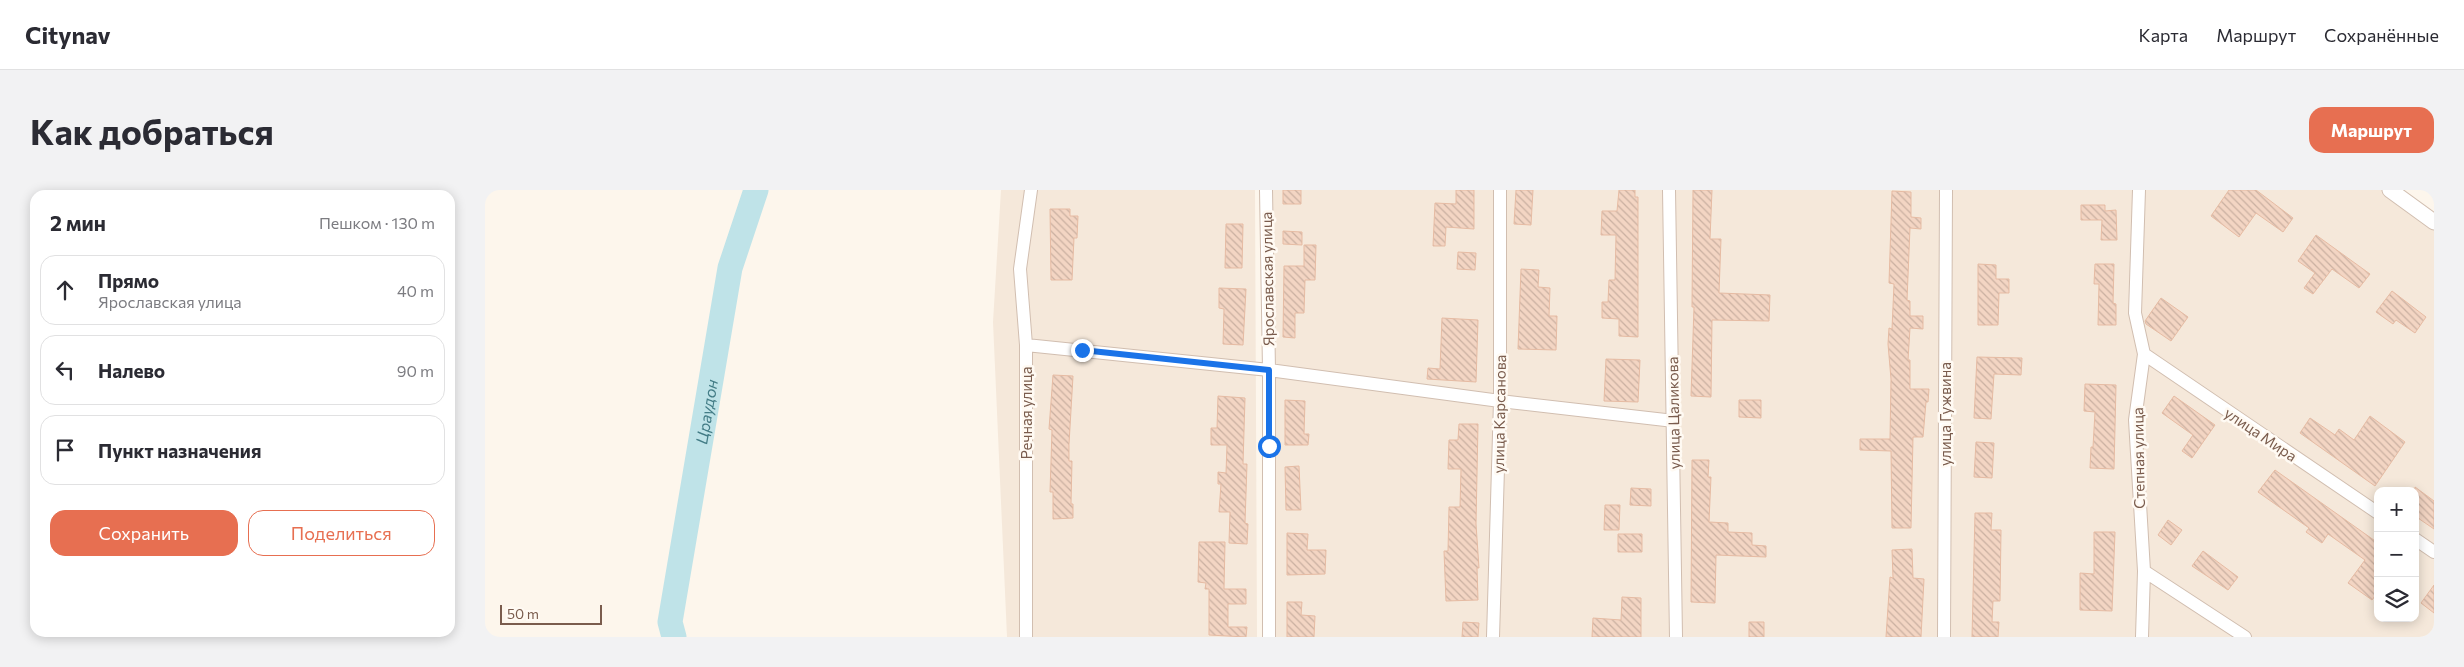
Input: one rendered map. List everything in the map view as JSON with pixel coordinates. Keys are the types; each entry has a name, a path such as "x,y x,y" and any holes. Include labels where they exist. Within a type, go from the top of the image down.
{"street":[{"name":"Речная улица","path":"1026,637 1026,345 1020,269 1031,190"},
{"name":"Ярославская улица","path":"1266,190 1269,370 1269,637"},
{"name":"улица Карсанова","path":"1493,637 1500,401 1500,190"},
{"name":"улица Цаликова","path":"1669,190 1676,637"},
{"name":"улица Гужвина","path":"1944,637 1946,190"},
{"name":"Степная улица","path":"2139,190 2135,313 2144,354 2135,420 2144,570 2142,637"},
{"path":"2389,190 2434,222"},
{"path":"1026,345 1269,370 1500,401 1674,421"},
{"name":"улица Мира","path":"2144,354 2374,510"},
{"path":"2419,542 2434,552"},
{"path":"2144,570 2245,637"}],"shaded area":[{"path":"1001,190 1255,190 1257,637 1007,637 993,322"},
{"path":"1266,190 2390,190 2434,222 2434,637 1269,637"}],"building":[{"path":"1283,190 1301,190 1301,204 1283,204"},
{"path":"1456,190 1474,190 1474,229 1446,227 1445,246 1433,246 1435,203 1456,204"},
{"path":"1516,190 1533,190 1531,225 1514,224"},
{"path":"1619,190 1635,190 1635,197 1638,197 1638,337 1619,336 1619,319 1602,318 1602,302 1608,302 1609,280 1615,280 1616,235 1601,235 1602,211 1617,211"},
{"path":"1693,190 1712,190 1710,239 1721,239 1719,293 1770,295 1769,321 1712,320 1711,397 1691,396 1694,307 1692,307"},
{"path":"2229,190 2256,190 2293,218 2283,232 2256,213 2239,237 2211,216"},
{"path":"1892,191 1911,192 1911,217 1921,218 1921,229 1910,228 1907,300 1910,301 1910,316 1923,316 1923,329 1910,328 1908,360 1910,360 1910,389 1929,389 1923,437 1913,437 1911,528 1892,528 1891,451 1860,450 1860,439 1890,439 1891,379 1888,344 1889,328 1892,329 1894,284 1889,283"},
{"path":"2081,205 2105,205 2105,211 2116,210 2117,240 2101,240 2102,220 2081,220"},
{"path":"1050,209 1070,209 1070,216 1078,216 1077,238 1074,238 1072,280 1051,280"},
{"path":"1226,224 1243,224 1242,268 1225,268"},
{"path":"1283,231 1302,232 1302,245 1283,244"},
{"path":"2316,235 2370,274 2359,288 2332,269 2313,294 2304,288 2315,273 2298,261"},
{"path":"1304,245 1316,245 1315,280 1305,280 1304,313 1295,313 1295,338 1283,337 1284,266 1304,266"},
{"path":"1458,252 1476,253 1475,270 1457,269"},
{"path":"1978,264 1996,265 1996,279 2009,279 2009,293 1999,293 1998,325 1978,325"},
{"path":"2095,264 2114,264 2113,303 2116,304 2116,325 2098,325 2099,284 2094,284"},
{"path":"1521,269 1539,270 1538,287 1550,288 1549,316 1557,316 1556,350 1518,349"},
{"path":"1219,288 1246,289 1243,345 1223,344 1224,309 1219,308"},
{"path":"2392,291 2426,317 2415,333 2396,320 2393,324 2376,312"},
{"path":"2161,298 2188,317 2171,341 2146,324 2145,321"},
{"path":"1442,318 1478,320 1476,382 1427,379 1428,368 1440,369"},
{"path":"1977,357 2022,358 2021,375 1994,374 1991,419 1974,418"},
{"path":"1606,359 1640,360 1638,402 1604,401"},
{"path":"1053,375 1073,376 1069,461 1072,461 1071,504 1073,504 1073,518 1053,519 1053,492 1050,492 1052,430 1049,429"},
{"path":"2085,384 2116,385 2114,469 2090,468 2095,412 2084,411"},
{"path":"1218,396 1245,398 1243,464 1247,464 1245,523 1248,524 1247,544 1229,543 1230,512 1219,512 1221,484 1218,484 1218,472 1226,473 1227,445 1211,445 1211,428 1217,428"},
{"path":"2174,396 2215,425 2192,458 2182,451 2193,435 2162,413"},
{"path":"1285,400 1305,401 1304,434 1309,434 1308,445 1285,445"},
{"path":"1739,400 1761,400 1761,418 1739,417"},
{"path":"2370,416 2405,442 2375,486 2300,433 2310,418 2335,435 2339,429 2354,440"},
{"path":"1459,424 1478,424 1476,524 1479,568 1477,568 1478,600 1446,601 1444,551 1448,551 1449,507 1460,507 1461,469 1448,469 1449,440 1458,440"},
{"path":"1976,442 1994,443 1992,478 1974,477"},
{"path":"1692,460 1709,460 1708,477 1711,477 1709,522 1728,523 1728,532 1752,533 1752,545 1766,546 1766,557 1716,555 1715,603 1691,602"},
{"path":"1299,466 1301,510 1286,510 1285,467"},
{"path":"2275,470 2374,540 2374,597 2372,600 2348,583 2365,560 2328,534 2322,543 2306,532 2309,528 2258,492"},
{"path":"1631,488 1651,489 1651,506 1630,505"},
{"path":"2419,490 2434,501 2434,529 2419,519"},
{"path":"1605,505 1620,505 1619,530 1604,530"},
{"path":"1975,513 1992,513 1991,530 2001,530 2000,601 1993,601 1992,622 1999,622 1998,637 1972,637"},
{"path":"2168,520 2182,530 2171,545 2158,535"},
{"path":"2094,532 2115,532 2112,611 2080,610 2080,573 2094,574"},
{"path":"1287,533 1308,534 1307,550 1326,550 1325,574 1287,575"},
{"path":"1618,534 1642,534 1642,552 1618,552"},
{"path":"1199,542 1225,542 1224,589 1246,589 1246,604 1228,604 1228,627 1247,627 1246,637 1209,635 1209,589 1205,589 1206,583 1198,582"},
{"path":"1912,549 1913,578 1924,579 1921,637 1886,637 1890,577 1893,578 1892,550"},
{"path":"2203,551 2238,577 2228,590 2192,566"},
{"path":"2434,585 2434,613 2421,603"},
{"path":"1622,597 1641,598 1641,637 1592,637 1593,618 1621,620"},
{"path":"1287,602 1302,602 1301,615 1315,616 1314,637 1287,637"},
{"path":"1463,622 1479,623 1478,637 1462,637"},
{"path":"1749,622 1764,622 1764,637 1749,637"}],"waterway":[{"name":"Цраудон","path":"674,637 670,622 730,268 756,190"}],"route":[{"path":"1082,350 1269,370 1269,446"}]}
